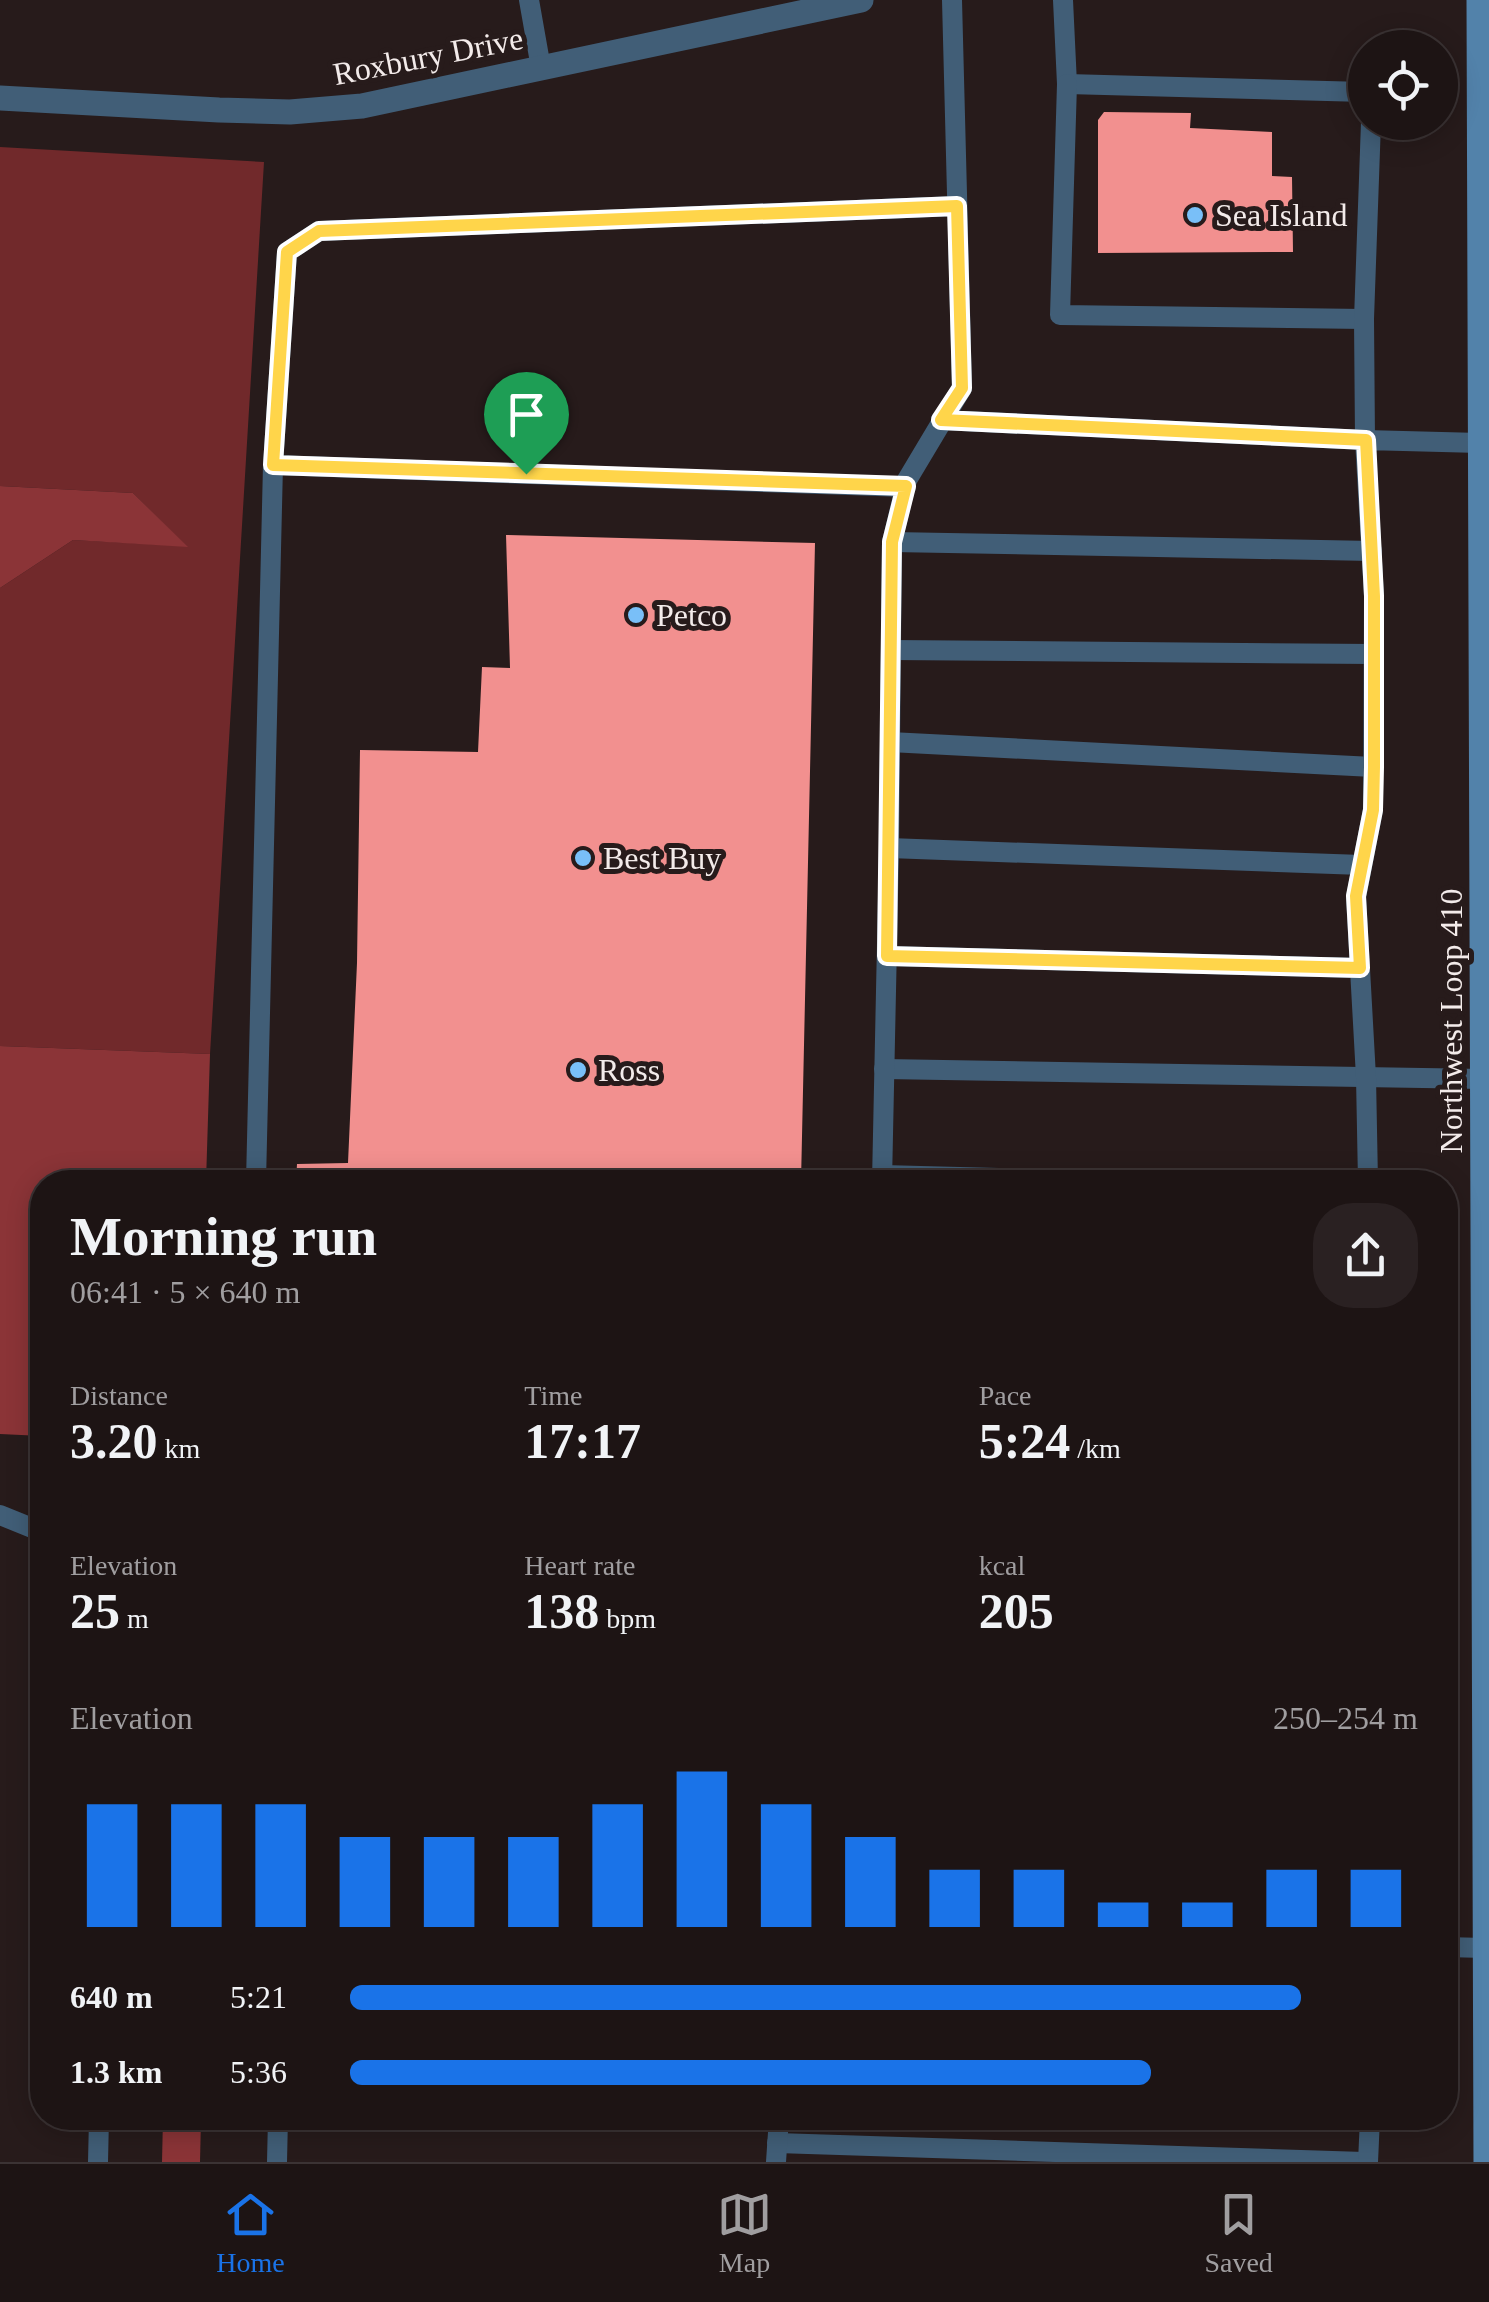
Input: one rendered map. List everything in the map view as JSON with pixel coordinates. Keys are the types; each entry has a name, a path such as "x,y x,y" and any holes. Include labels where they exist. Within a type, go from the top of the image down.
{"main road":[{"name":"Northwest Loop 410","path":"1479,0 1486,2162"}],"street":[{"name":"Roxbury Drive","path":"0,98 290,112 362,106 861,0"}],"lane":[{"path":"529,0 541,68"},
{"path":"882,1170 892,542 907,480 962,388 952,0"},
{"path":"1063,0 1067,84 1060,315 1364,319"},
{"path":"1067,84 1348,92"},
{"path":"1368,1170 1356,896 1373,810 1374,767 1364,319 1370,140"},
{"path":"256,1170 273,465 287,252 319,231 957,206"},
{"path":"941,420 1480,443"},
{"path":"273,465 906,486"},
{"path":"892,542 1372,551"},
{"path":"890,650 1374,654"},
{"path":"890,742 1374,767"},
{"path":"889,848 1362,865"},
{"path":"887,956 1360,968"},
{"path":"884,1069 1484,1079"},
{"path":"0,1516 30,1527"},
{"path":"1458,1947 1485,1948"},
{"path":"98,2162 99,2130"},
{"path":"277,2162 278,2130"},
{"path":"776,2152 1366,2162 1369,2130"}],"shaded area":[{"path":"0,147 264,162 210,1054 0,1046 0,588 73,540 186,546 133,493 0,486"},
{"path":"0,486 133,493 188,547 73,540 0,588"},
{"path":"0,1046 210,1054 206,1170 30,1170 30,1435 0,1434"},
{"path":"163,2130 201,2130 200,2162 162,2162"}],"building":[{"name":"Sea Island","path":"1104,112 1191,113 1190,128 1272,132 1272,176 1292,177 1293,252 1098,253 1098,120"},
{"path":"506,535 815,543 801,1170 297,1170 297,1164 348,1163 357,963 360,750 478,752 482,667 510,668"}],"place":[{"name":"Sea Island","path":"1195,215"},
{"name":"Petco","path":"636,615"},
{"name":"Best Buy","path":"583,858"},
{"name":"Ross","path":"578,1070"}],"route":[{"path":"957,206 962,388 941,420 1366,440 1374,596 1374,767 1373,810 1356,896 1360,968 887,956 892,542 906,486 526,474 273,465 287,252 319,231 957,206"}]}
